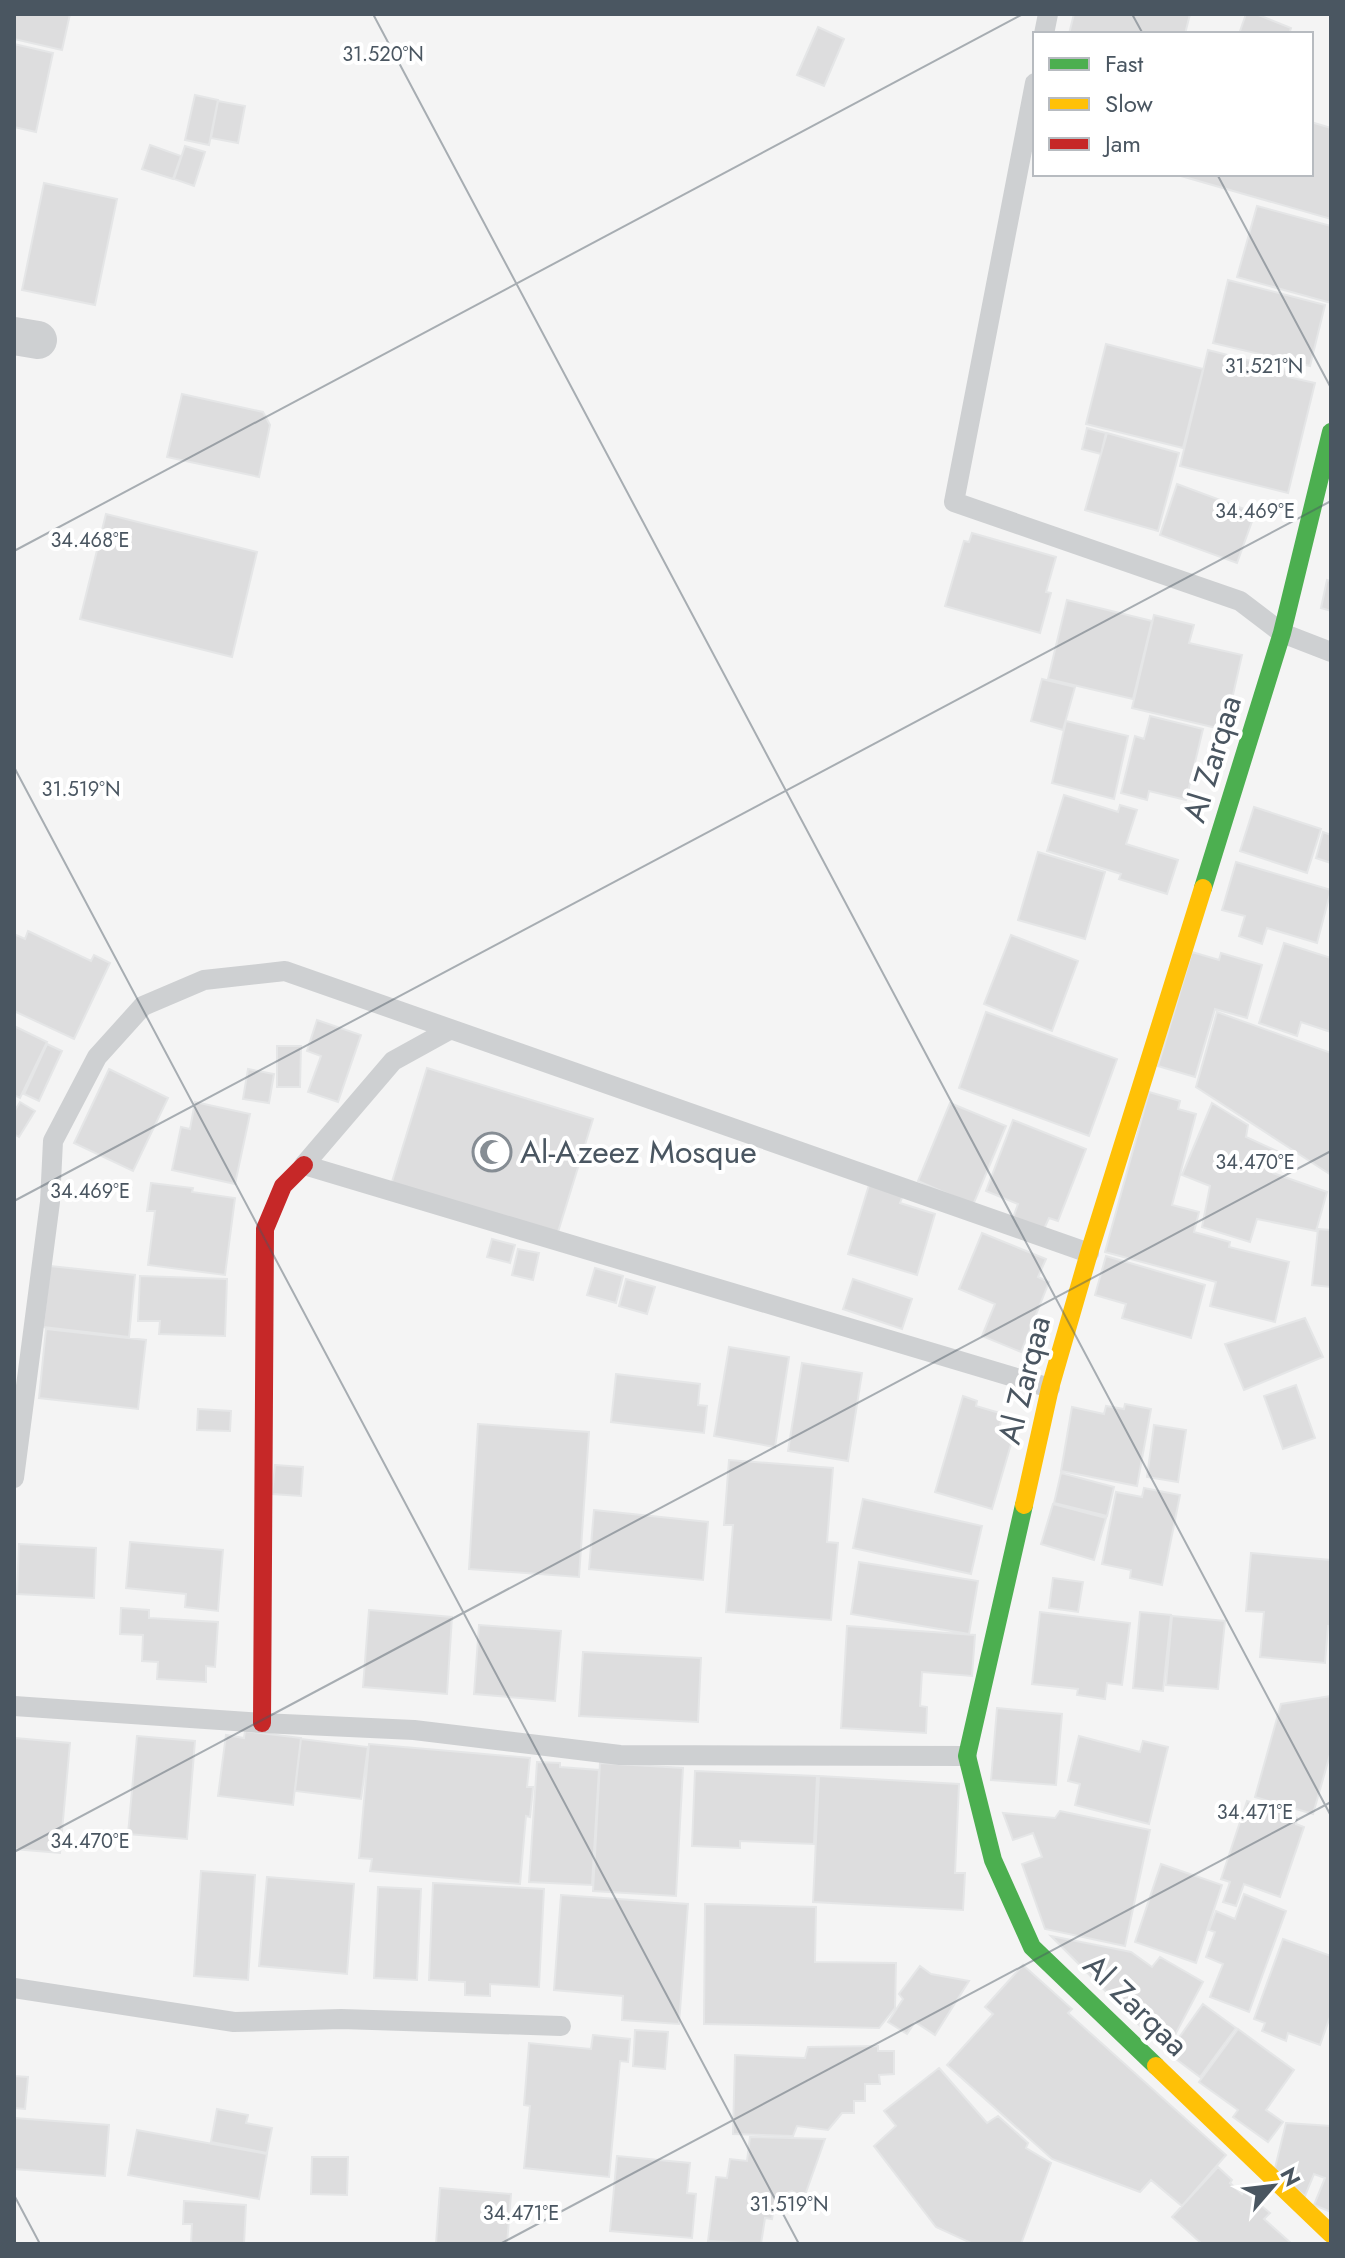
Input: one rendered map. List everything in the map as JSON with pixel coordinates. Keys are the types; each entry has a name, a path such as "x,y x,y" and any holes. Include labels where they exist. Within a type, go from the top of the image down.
{"street":[{"name":"Al Zarqaa","path":"1331,432 1282,633 1050,1388 967,1756 993,1860 1032,1947 1331,2234"},
{"path":"262,1723 265,1229 278,1192 289,1176 304,1165"}],"lane":[{"path":"1033,93 954,502 1240,601 1282,633 1331,652"},
{"path":"14,1478 50,1202 53,1141 97,1057 143,1006 204,980 285,971 1089,1253"},
{"path":"451,1029 393,1061 304,1165 1050,1388"},
{"path":"14,1706 414,1730 620,1755 967,1756"},
{"path":"14,1988 234,2022 341,2019 561,2026"}],"building":[{"path":"14,14 70,14 62,50 14,39"},
{"path":"1074,14 1190,14 1186,32 1070,32"},
{"path":"1246,14 1256,14 1291,28 1290,32 1240,32"},
{"path":"818,27 844,39 824,86 797,75"},
{"path":"14,44 53,53 36,132 14,127"},
{"path":"195,95 218,100 209,145 185,140"},
{"path":"218,101 245,106 238,143 211,138"},
{"path":"1313,123 1331,128 1331,219 1181,176 1313,176"},
{"path":"150,145 181,156 173,179 142,169"},
{"path":"185,146 205,152 194,186 174,179"},
{"path":"44,183 117,199 95,305 22,290"},
{"path":"1257,206 1331,226 1331,303 1237,277"},
{"path":"1228,280 1325,305 1310,366 1213,343"},
{"path":"1106,344 1203,369 1183,448 1086,424"},
{"path":"1208,350 1290,371 1288,377 1315,383 1288,493 1180,466"},
{"path":"182,394 263,412 270,425 259,477 167,457"},
{"path":"1087,428 1106,433 1101,454 1082,449"},
{"path":"1107,433 1179,453 1158,531 1085,510"},
{"path":"1177,484 1255,513 1237,563 1160,535"},
{"path":"106,514 257,552 232,657 80,619"},
{"path":"972,533 1056,557 1046,592 1051,593 1040,633 945,606 964,541 969,542"},
{"path":"1327,580 1331,581 1331,611 1321,608"},
{"path":"1067,600 1152,621 1133,699 1048,679"},
{"path":"1154,615 1194,625 1189,643 1242,655 1225,730 1132,708"},
{"path":"1042,679 1075,687 1063,730 1031,721"},
{"path":"1150,716 1203,729 1186,800 1149,791 1147,800 1121,793 1135,736 1144,739"},
{"path":"1066,721 1128,736 1114,799 1052,783"},
{"path":"1064,795 1118,812 1120,805 1137,810 1126,844 1178,860 1167,894 1119,879 1121,874 1047,851"},
{"path":"1254,807 1321,829 1307,873 1240,851"},
{"path":"1323,832 1331,835 1331,863 1316,858"},
{"path":"1038,852 1105,872 1085,939 1018,920"},
{"path":"1236,862 1331,890 1317,943 1267,928 1262,944 1239,936 1245,916 1222,910"},
{"path":"28,931 91,961 94,955 110,963 74,1039 14,1011 14,934 25,939"},
{"path":"1011,935 1078,961 1052,1031 984,1004"},
{"path":"1284,943 1331,958 1331,1032 1301,1022 1297,1036 1259,1023"},
{"path":"1192,952 1219,960 1221,953 1262,965 1247,1018 1215,1009 1195,1077 1158,1066"},
{"path":"986,1012 1117,1059 1089,1136 959,1088"},
{"path":"1217,1012 1331,1053 1331,1175 1196,1087"},
{"path":"317,1020 361,1035 338,1102 308,1092 321,1056 307,1051"},
{"path":"14,1026 47,1042 20,1098 14,1095"},
{"path":"47,1044 62,1051 39,1101 24,1094"},
{"path":"277,1046 301,1046 300,1087 277,1087"},
{"name":"Al-Azeez Mosque","path":"427,1068 593,1119 558,1232 391,1185"},
{"path":"109,1069 168,1098 133,1171 74,1143"},
{"path":"248,1069 274,1074 269,1103 243,1099"},
{"path":"1149,1092 1180,1101 1178,1109 1196,1114 1172,1205 1199,1212 1194,1232 1230,1242 1229,1247 1289,1262 1275,1322 1210,1306 1216,1282 1105,1252"},
{"path":"20,1102 35,1111 19,1137 14,1134 14,1112"},
{"path":"195,1102 250,1114 235,1184 172,1170 181,1127 190,1129"},
{"path":"950,1103 1006,1126 973,1205 918,1181"},
{"path":"1212,1103 1248,1125 1246,1137 1279,1152 1273,1173 1327,1192 1316,1231 1257,1219 1250,1242 1202,1227 1210,1186 1182,1175"},
{"path":"1013,1120 1086,1149 1058,1221 1049,1218 1044,1229 1013,1218 1018,1204 986,1191"},
{"path":"151,1183 193,1188 192,1192 235,1198 225,1275 148,1265 155,1211 147,1211"},
{"path":"869,1185 903,1195 900,1203 935,1214 917,1275 848,1254"},
{"path":"1318,1229 1331,1230 1331,1287 1312,1285"},
{"path":"982,1233 1046,1259 1038,1277 1049,1282 1021,1352 982,1336 995,1304 959,1289"},
{"path":"492,1239 515,1245 510,1263 487,1257"},
{"path":"518,1249 539,1253 533,1280 512,1275"},
{"path":"1106,1256 1205,1285 1191,1338 1122,1318 1126,1304 1095,1295"},
{"path":"50,1266 135,1275 129,1337 43,1327"},
{"path":"595,1268 623,1276 616,1303 587,1295"},
{"path":"140,1276 227,1279 225,1336 159,1334 160,1321 138,1321"},
{"path":"626,1279 655,1287 647,1314 619,1306"},
{"path":"853,1279 912,1299 902,1329 843,1309"},
{"path":"1305,1318 1323,1357 1244,1390 1225,1344"},
{"path":"46,1329 146,1340 138,1409 39,1398"},
{"path":"729,1347 789,1357 775,1447 714,1436"},
{"path":"802,1363 862,1373 848,1461 788,1451"},
{"path":"616,1374 700,1384 698,1405 707,1406 704,1433 611,1422"},
{"path":"1296,1385 1315,1438 1283,1449 1264,1396"},
{"path":"963,1396 977,1401 976,1406 1003,1414 999,1429 1014,1434 992,1509 935,1492"},
{"path":"1125,1404 1151,1409 1137,1486 1061,1471 1072,1407 1104,1414 1106,1406 1124,1409"},
{"path":"198,1409 231,1411 230,1431 197,1430"},
{"path":"478,1424 589,1432 579,1577 469,1569"},
{"path":"1154,1425 1186,1430 1178,1482 1147,1477"},
{"path":"729,1460 833,1468 827,1542 838,1543 831,1620 726,1612 733,1525 724,1525"},
{"path":"275,1465 303,1467 301,1496 272,1494"},
{"path":"1061,1473 1114,1487 1107,1516 1054,1503"},
{"path":"1144,1488 1180,1495 1162,1585 1130,1578 1131,1570 1102,1564 1116,1492 1142,1497"},
{"path":"863,1499 982,1526 971,1574 853,1548"},
{"path":"1053,1504 1106,1518 1094,1560 1041,1544"},
{"path":"594,1510 708,1522 703,1580 589,1569"},
{"path":"130,1542 223,1550 218,1611 185,1607 186,1594 126,1588"},
{"path":"19,1544 96,1548 94,1598 17,1594"},
{"path":"1251,1553 1331,1560 1331,1627 1328,1626 1325,1663 1260,1657 1264,1612 1246,1611"},
{"path":"859,1562 978,1581 969,1634 851,1614"},
{"path":"1053,1578 1083,1582 1078,1612 1049,1608"},
{"path":"121,1608 149,1610 149,1618 218,1622 215,1667 206,1666 206,1682 157,1679 158,1662 142,1661 143,1635 120,1634"},
{"path":"369,1610 452,1617 447,1694 363,1687"},
{"path":"1040,1612 1130,1623 1122,1685 1107,1683 1105,1699 1077,1695 1078,1689 1032,1684"},
{"path":"1140,1612 1171,1615 1163,1691 1133,1688"},
{"path":"1172,1616 1225,1621 1218,1689 1166,1685"},
{"path":"479,1625 561,1631 555,1701 474,1694"},
{"path":"847,1626 975,1635 972,1676 922,1672 920,1706 927,1707 926,1733 841,1728"},
{"path":"583,1652 701,1658 698,1722 579,1716"},
{"path":"1331,1696 1331,1751 1313,1814 1255,1797 1281,1704"},
{"path":"997,1708 1062,1714 1056,1785 991,1780"},
{"path":"245,1731 301,1738 293,1805 218,1796 226,1735 244,1738"},
{"path":"137,1736 195,1741 187,1839 128,1834"},
{"path":"1079,1736 1140,1752 1143,1741 1168,1747 1149,1824 1075,1805 1080,1784 1068,1781"},
{"path":"15,1738 70,1743 60,1853 14,1849"},
{"path":"301,1739 368,1747 361,1799 295,1791"},
{"path":"369,1744 530,1758 527,1787 533,1787 530,1817 526,1816 520,1884 370,1871 372,1859 359,1858"},
{"path":"537,1762 599,1770 592,1885 529,1882"},
{"path":"600,1763 683,1768 676,1896 593,1891"},
{"path":"695,1771 817,1776 814,1844 740,1841 740,1848 692,1846"},
{"path":"819,1776 959,1784 955,1873 965,1873 963,1910 813,1902"},
{"path":"1247,1801 1297,1818 1296,1824 1304,1827 1280,1897 1244,1884 1236,1906 1223,1902 1230,1882 1221,1879"},
{"path":"1060,1811 1150,1830 1125,1946 1045,1929 1022,1864 1042,1857 1033,1833 1013,1840 1003,1813 1055,1818"},
{"path":"1161,1864 1222,1885 1196,1963 1135,1942"},
{"path":"201,1871 255,1875 248,1980 194,1976"},
{"path":"267,1877 354,1884 347,1974 259,1966"},
{"path":"433,1883 544,1889 539,1987 490,1984 490,1996 465,1995 465,1982 429,1980"},
{"path":"378,1887 421,1889 417,1980 374,1978"},
{"path":"1244,1894 1286,1911 1249,2012 1210,1997 1223,1964 1206,1957 1215,1932 1209,1930 1216,1911 1235,1919"},
{"path":"561,1895 688,1904 679,2024 622,2020 623,1996 554,1990"},
{"path":"705,1904 816,1907 815,1962 896,1963 895,2008 879,2028 704,2024"},
{"path":"1051,1936 1131,1952 1152,1967 1160,1957 1203,1982 1166,2052"},
{"path":"1283,1939 1331,1956 1331,2014 1320,2045 1288,2033 1286,2041 1262,2031 1265,2023 1254,2019"},
{"path":"1023,1965 1072,2009 1068,2013 1226,2155 1182,2206 1151,2180 1140,2192 1052,2159 947,2065 993,2014 985,2007"},
{"path":"920,1966 931,1974 969,1981 935,2035 915,2022 907,2034 888,2022 903,1999 899,1994"},
{"path":"1203,2004 1236,2028 1200,2077 1168,2053"},
{"path":"1238,2029 1294,2070 1266,2110 1283,2122 1268,2142 1233,2117 1238,2110 1199,2082"},
{"path":"635,2030 668,2032 665,2069 633,2066"},
{"path":"593,2035 630,2039 628,2062 620,2061 609,2177 524,2168 530,2106 524,2105 529,2043 591,2049"},
{"path":"878,2046 878,2051 894,2051 894,2074 879,2075 880,2084 865,2084 865,2101 854,2101 854,2113 842,2113 828,2130 797,2126 793,2136 733,2134 735,2055 805,2058 808,2047"},
{"path":"939,2068 987,2123 998,2116 1028,2143 1026,2148 1051,2163 1021,2244 973,2244 936,2227 874,2146 896,2126 884,2111"},
{"path":"14,2076 28,2077 25,2109 14,2108"},
{"path":"217,2109 248,2115 246,2123 272,2128 267,2153 211,2142"},
{"path":"14,2118 109,2125 105,2176 14,2169"},
{"path":"1286,2123 1331,2126 1331,2212 1314,2205 1325,2178 1314,2174 1305,2196 1274,2172"},
{"path":"137,2130 267,2154 259,2199 128,2175"},
{"path":"750,2137 825,2139 804,2198 792,2191 776,2197 772,2219 765,2218 761,2244 708,2241 716,2177 727,2178 730,2159 747,2161"},
{"path":"617,2156 690,2163 687,2193 696,2194 692,2238 610,2231"},
{"path":"312,2157 348,2157 347,2195 311,2194"},
{"path":"1218,2167 1242,2194 1244,2191 1270,2213 1264,2219 1292,2244 1202,2244 1172,2217"},
{"path":"440,2188 511,2194 507,2244 436,2244"},
{"path":"184,2201 246,2205 244,2244 191,2244 192,2224 183,2224"}],"traffic: fast":[{"path":"1203,888 1282,633 1331,432"},
{"path":"1024,1505 967,1756 993,1860 1032,1947 1156,2066"}],"traffic: slow":[{"path":"1024,1505 1050,1388 1089,1253 1203,888"},
{"path":"1156,2066 1331,2234"}],"traffic: jam":[{"path":"262,1723 265,1229 283,1186 304,1165"}],"place":[{"name":"Al-Azeez Mosque","path":"492,1152"}]}
